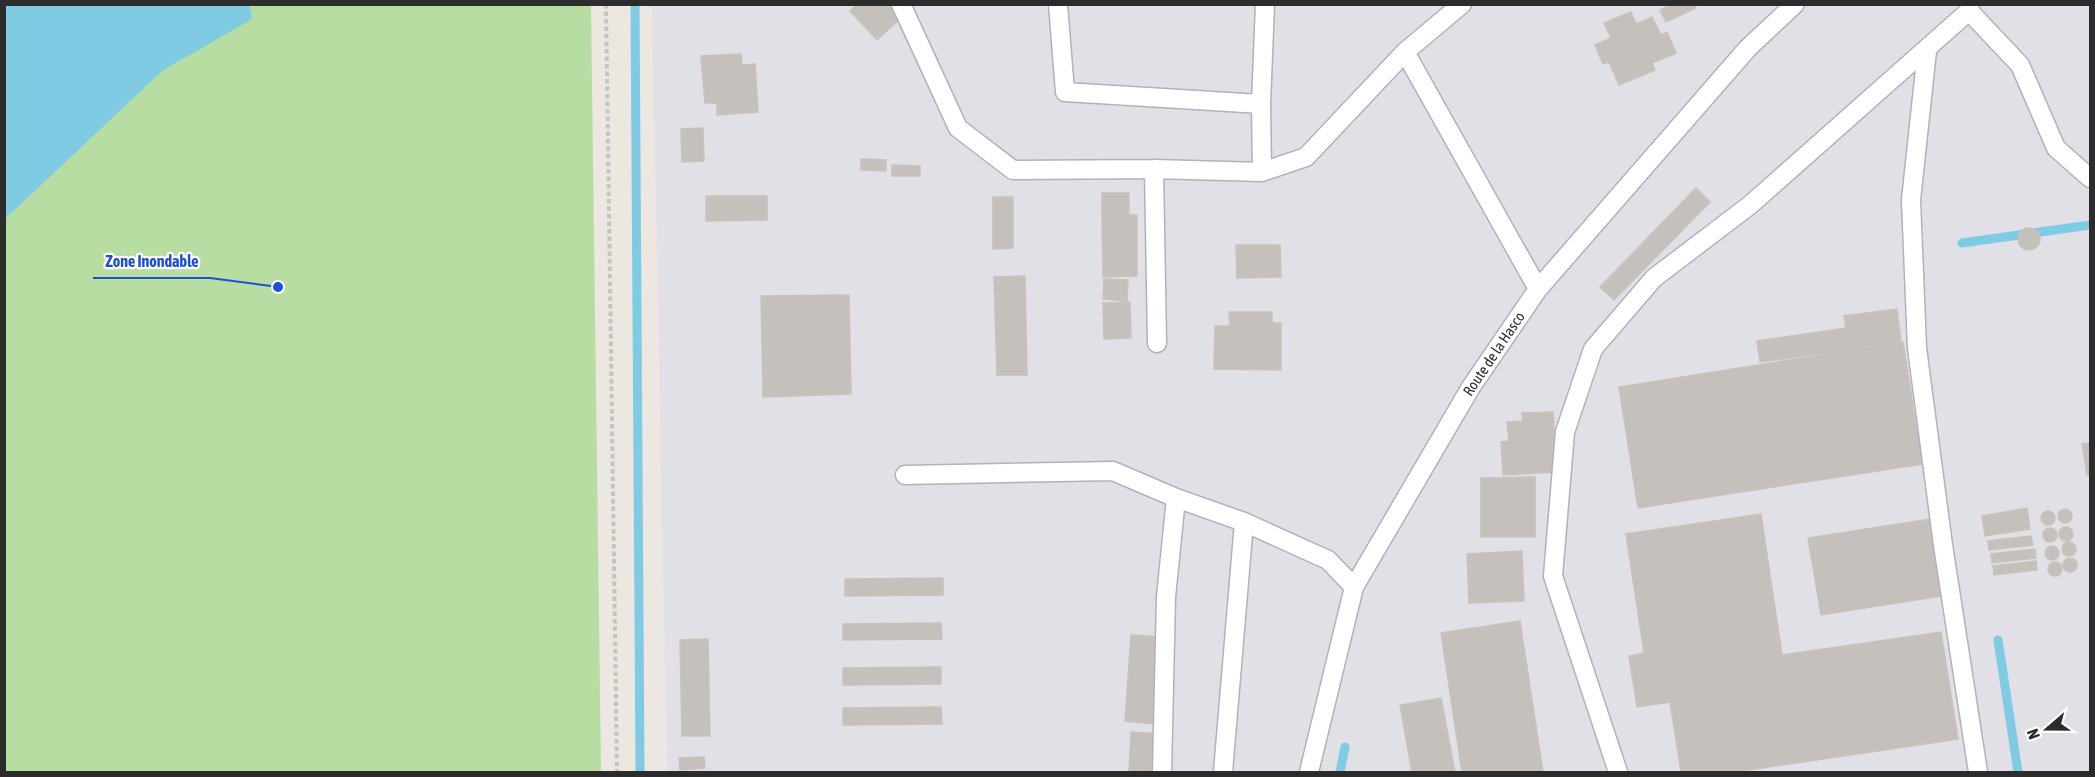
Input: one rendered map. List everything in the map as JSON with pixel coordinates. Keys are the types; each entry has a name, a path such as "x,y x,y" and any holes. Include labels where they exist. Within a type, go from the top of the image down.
{"lane":[{"path":"901,4 958,128 1013,170 1154,169 1262,172 1306,157 1405,52 1462,4"},
{"path":"1058,4 1065,92 1261,104"},
{"path":"1262,172 1261,104 1265,4"},
{"name":"Route de la Hasco","path":"1310,772 1325,699 1354,587 1471,387 1538,288 1748,48 1795,4"},
{"path":"1618,772 1553,576 1565,432 1593,349 1654,278 1750,205 1927,51 1970,8 2020,65 2056,148 2091,178"},
{"path":"1927,51 1911,200 1917,348 1943,545 1978,772"},
{"path":"1405,52 1538,288"},
{"path":"1154,169 1157,343"},
{"path":"906,475 1113,471 1176,498 1244,522 1328,560 1354,587"},
{"path":"1161,772 1166,597 1176,498"},
{"path":"1223,772 1244,522"}],"path":[{"path":"606,4 617,772"}],"shaded area":[{"path":"652,5 2090,5 2090,772 667,772"}],"green space":[{"path":"5,5 591,5 601,772 5,772"}],"water":[{"path":"5,4 250,5 252,19 162,71 5,219"}],"building":[{"path":"857,4 892,4 903,16 877,40 850,11"},
{"path":"1672,4 1694,4 1696,8 1666,22 1660,10"},
{"path":"1631,12 1636,24 1652,17 1661,35 1667,32 1676,53 1652,63 1655,70 1619,85 1609,62 1603,64 1595,45 1611,38 1604,23"},
{"path":"741,54 742,65 755,64 758,112 717,115 717,103 705,103 701,56"},
{"path":"703,128 704,161 682,162 681,129"},
{"path":"861,159 886,160 886,171 861,170"},
{"path":"892,165 920,166 920,176 892,176"},
{"path":"1696,188 1710,202 1614,300 1600,287"},
{"path":"1102,193 1129,193 1129,213 1102,213"},
{"path":"706,196 767,196 767,220 706,221"},
{"path":"993,197 1013,197 1013,248 993,249"},
{"path":"1102,214 1137,215 1137,276 1103,277"},
{"path":"2029,228 2037,231 2040,239 2037,247 2029,250 2021,247 2018,239 2021,231"},
{"path":"1236,245 1280,245 1281,277 1237,278"},
{"path":"1025,276 1027,375 997,375 994,277"},
{"path":"1104,279 1128,280 1127,301 1103,299"},
{"path":"849,295 851,394 763,397 761,296"},
{"path":"1130,302 1131,338 1104,339 1103,303"},
{"path":"1897,309 1901,342 1760,362 1757,341 1846,328 1844,316"},
{"path":"1229,312 1272,312 1272,323 1281,323 1281,370 1214,369 1215,326 1230,326"},
{"path":"1903,342 1922,464 1638,508 1619,387"},
{"path":"1553,412 1557,472 1503,475 1501,442 1509,441 1507,422 1523,421 1522,413"},
{"path":"2090,443 2090,474 2087,475 2082,444"},
{"path":"1535,477 1535,537 1481,537 1481,478"},
{"path":"2027,508 2030,529 1985,536 1982,516"},
{"path":"2065,509 2070,511 2072,516 2070,521 2065,523 2060,521 2058,516 2060,511"},
{"path":"2048,511 2053,513 2055,518 2053,523 2048,525 2043,523 2041,518 2043,513"},
{"path":"1761,514 1782,655 1941,632 1958,739 1735,772 1681,772 1670,702 1637,707 1629,656 1644,653 1626,534"},
{"path":"1936,518 1948,595 1821,615 1808,538"},
{"path":"2066,527 2071,529 2073,534 2071,539 2066,541 2061,539 2059,534 2061,529"},
{"path":"2050,528 2055,530 2057,535 2055,540 2050,542 2045,540 2043,535 2045,530"},
{"path":"2031,536 2033,545 1989,550 1988,541"},
{"path":"2069,542 2074,544 2076,549 2074,554 2069,556 2064,554 2062,549 2064,544"},
{"path":"2052,546 2057,548 2059,553 2057,558 2052,560 2047,558 2045,553 2047,548"},
{"path":"2035,549 2036,558 1992,563 1991,554"},
{"path":"1522,551 1524,601 1469,603 1467,554"},
{"path":"2070,558 2075,560 2077,565 2075,570 2070,572 2065,570 2063,565 2065,560"},
{"path":"2036,561 2037,570 1994,575 1993,566"},
{"path":"2055,562 2060,564 2062,569 2060,574 2055,576 2050,574 2048,569 2050,564"},
{"path":"943,578 943,595 845,596 845,579"},
{"path":"1520,621 1543,772 1462,772 1441,633"},
{"path":"941,623 942,639 843,640 843,624"},
{"path":"1131,635 1162,637 1156,724 1125,721"},
{"path":"708,639 710,736 682,736 680,640"},
{"path":"941,667 941,684 843,685 843,668"},
{"path":"1441,698 1455,772 1412,772 1400,705"},
{"path":"941,707 942,724 843,725 843,708"},
{"path":"1131,732 1160,734 1158,772 1129,772"},
{"path":"704,757 705,768 680,770 679,758"}],"waterway":[{"path":"635,4 640,772"},
{"path":"1962,243 2090,225"},
{"path":"1998,640 2018,772"},
{"path":"1340,772 1345,747"}],"place":[{"name":"Zone Inondable","path":"278,287"}]}
